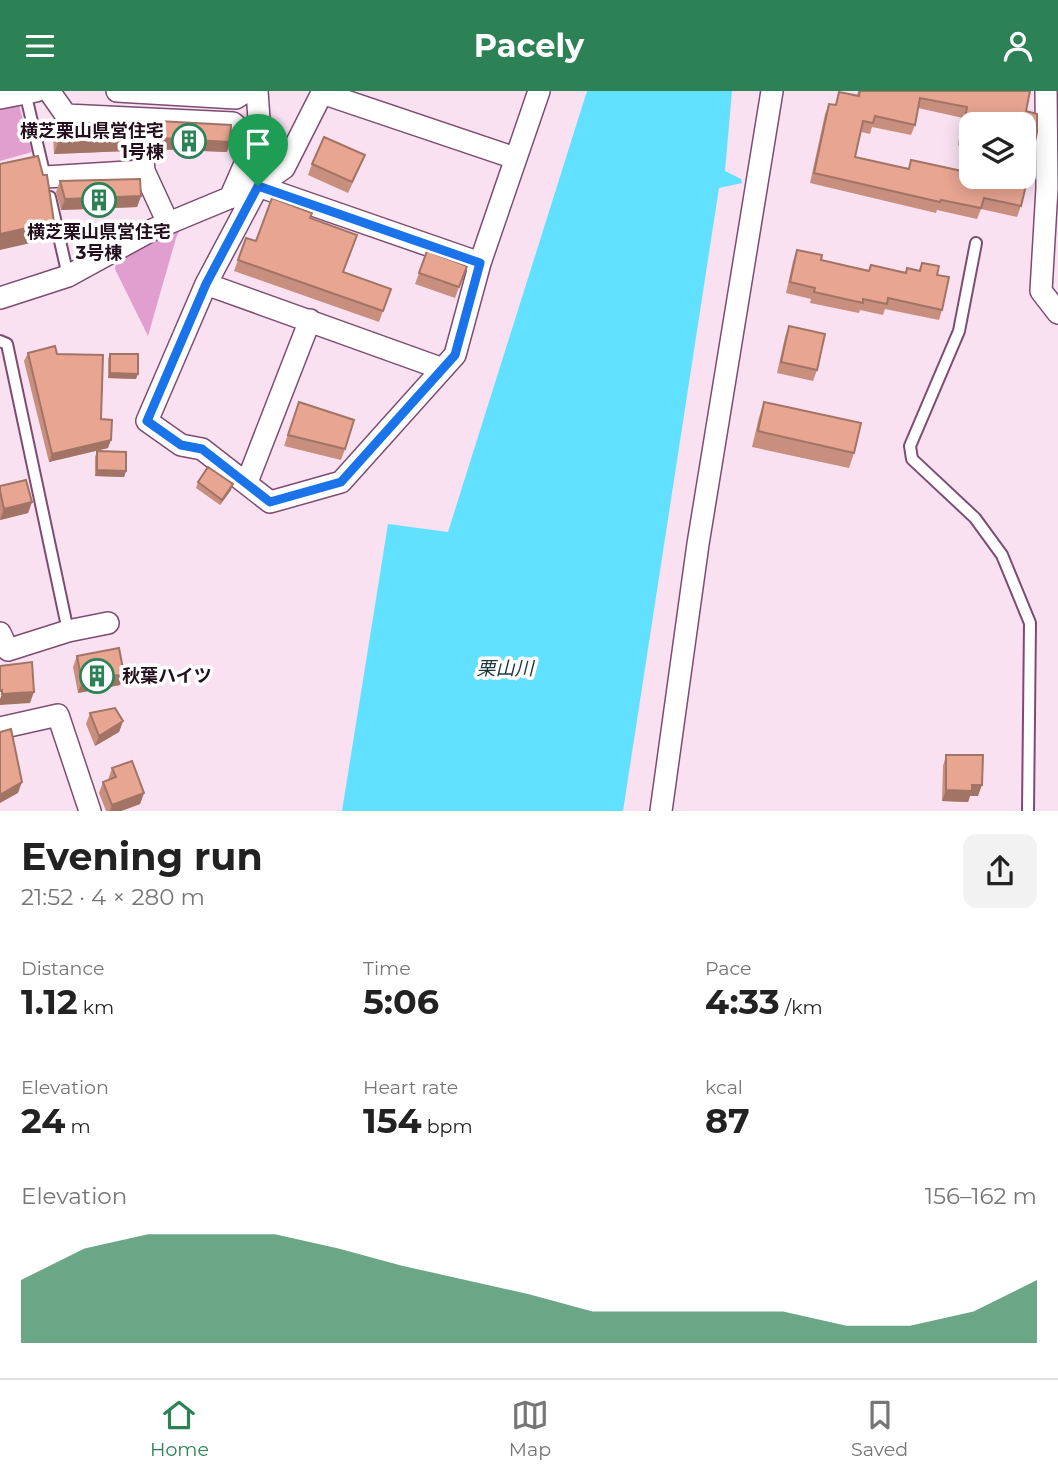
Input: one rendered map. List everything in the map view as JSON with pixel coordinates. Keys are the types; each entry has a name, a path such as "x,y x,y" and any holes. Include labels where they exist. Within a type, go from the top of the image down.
{"street":[{"path":"0,98 36,91"},
{"path":"49,91 66,115 233,123 244,133 251,150 230,198"},
{"path":"117,91 236,98 247,91"},
{"path":"257,91 262,161 258,186 206,284 147,421 181,445 202,449 270,502 341,482 440,368 455,355 480,263 540,91"},
{"path":"661,811 700,530 772,91"},
{"path":"1046,91 1047,188 1041,291 1058,313"},
{"path":"0,298 68,276 168,223 258,186 284,168 323,92 515,158"},
{"path":"140,120 144,171 168,223"},
{"path":"45,177 144,171"},
{"path":"258,186 480,263"},
{"path":"206,284 440,368"},
{"path":"247,482 310,320"},
{"path":"3,645 108,623"},
{"path":"0,728 58,715 90,811"}],"lane":[{"path":"26,91 68,276"},
{"path":"976,243 958,331 910,446 912,459 975,518 1002,555 1030,623 1028,811"},
{"path":"0,341 7,344 68,631"}],"shaded area":[{"path":"19,105 32,152 0,161 0,110"},
{"path":"193,200 176,238 148,336 115,269 119,238"}],"water":[{"name":"栗山川","path":"587,91 732,91 725,171 741,179 742,183 719,188 623,811 342,811 388,524 448,532"}],"building":[{"path":"860,91 1030,91 1026,111 1030,112 966,112 967,107 920,98 915,125 875,116 873,123 863,121 855,157 909,169 911,160 959,170 959,189 1025,189 1021,206 984,198 981,208 941,200 940,202 814,173 829,104 836,105 839,92 859,96"},
{"path":"158,121 231,125 230,142 159,138"},
{"path":"130,122 131,140 58,143 57,124"},
{"path":"324,137 365,155 352,182 312,164"},
{"path":"38,156 43,175 47,175 54,222 0,234 0,164"},
{"path":"140,179 141,196 65,199 60,181"},
{"path":"272,198 312,213 310,218 357,235 343,272 391,289 383,311 238,260 246,238 256,241"},
{"path":"797,250 822,255 821,260 869,271 871,265 906,273 907,268 920,271 922,263 939,266 937,275 949,277 942,310 888,298 887,304 863,299 863,303 814,292 815,288 790,282"},
{"path":"427,251 467,266 459,287 419,273"},
{"path":"789,326 825,334 817,370 781,362"},
{"path":"55,346 57,354 103,355 101,419 112,420 111,440 52,454 28,353"},
{"path":"110,354 138,354 138,374 110,373"},
{"path":"299,402 354,420 345,449 288,435"},
{"path":"764,402 861,423 854,453 758,431"},
{"path":"97,451 126,452 126,471 97,470"},
{"path":"208,467 233,484 222,500 198,482"},
{"path":"26,480 32,502 4,509 0,486"},
{"path":"119,648 124,674 82,682 77,656"},
{"path":"32,662 34,692 2,694 0,666"},
{"path":"115,708 123,721 99,736 90,713"},
{"path":"11,729 22,782 0,795 0,732"},
{"path":"946,755 983,755 982,785 972,785 972,791 946,790"},
{"path":"132,761 144,793 112,805 103,782 116,777 112,768"}],"place":[{"name":"横芝栗山県営住宅 1号棟","path":"189,141"},
{"name":"横芝栗山県営住宅 3号棟","path":"99,200"},
{"name":"秋葉ハイツ","path":"97,676"}],"route":[{"path":"258,186 480,263 455,355 440,368 341,482 270,502 202,449 181,445 147,421 206,284 258,186"}]}
